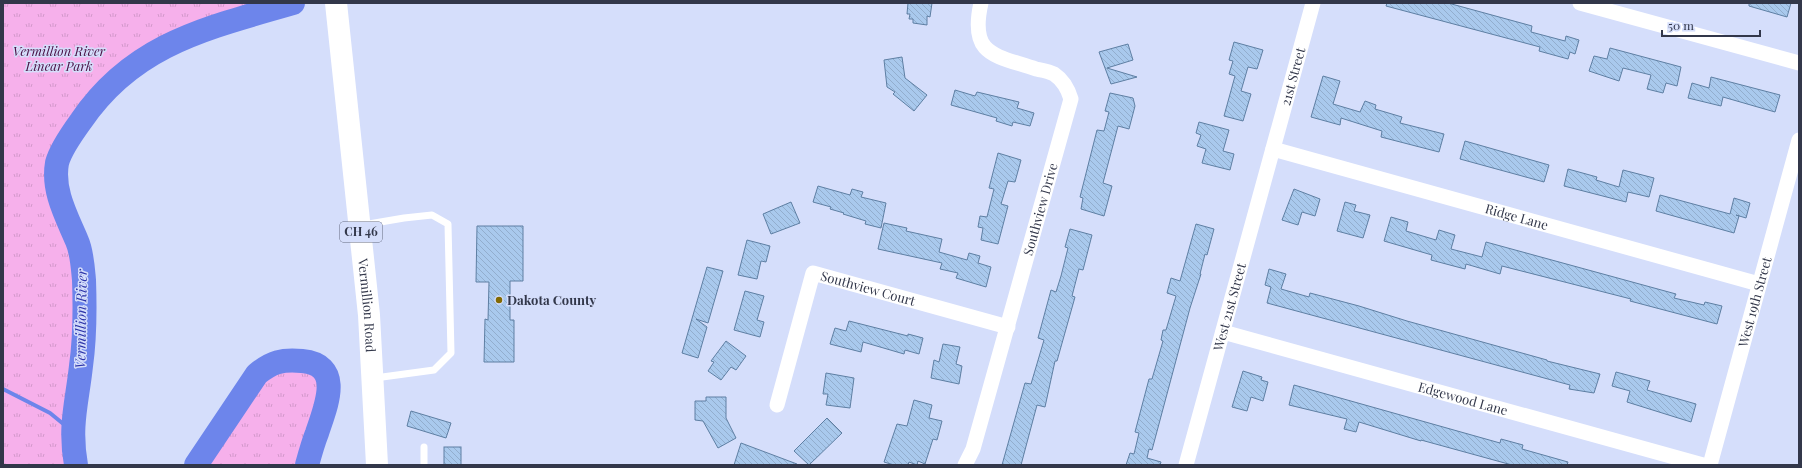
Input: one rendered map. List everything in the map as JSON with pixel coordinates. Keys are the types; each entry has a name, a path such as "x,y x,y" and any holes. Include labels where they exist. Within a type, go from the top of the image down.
{"main road":[{"name":"Vermillion Road","path":"336,3 360,226 373,378 377,465"}],"street":[{"name":"Southview Drive","path":"965,465 974,449 1071,99 1066,86 1054,74 990,54 980,40 977,19 981,3"},
{"name":"21st Street","path":"1273,149 1313,3"},
{"path":"1580,3 1799,63"},
{"name":"West 19th Street","path":"1710,465 1799,140"},
{"name":"Ridge Lane","path":"1273,149 1760,284"},
{"name":"West 21st Street","path":"1186,465 1273,149"},
{"name":"Southview Court","path":"777,405 813,273 1008,327"},
{"name":"Edgewood Lane","path":"1223,332 1703,465"}],"lane":[{"path":"360,226 404,218 432,215 448,224 451,353 434,370 373,378"},
{"path":"424,446 424,465"}],"green space":[{"name":"Vermillion River Linear Park","path":"3,3 293,3 231,21 203,31 175,42 149,56 125,73 102,95 78,125 61,153 57,163 56,173 58,194 80,250 84,280 85,312 83,345 73,426 76,465 3,465"},
{"path":"286,361 303,362 316,366 324,371 328,379 328,400 307,465 196,465 257,374 269,364"}],"building":[{"path":"908,3 932,3 930,17 927,16 927,25 913,23 913,19 909,19 910,14 907,14"},
{"path":"1387,3 1448,3 1532,26 1531,32 1565,41 1566,36 1579,40 1575,54 1570,52 1568,59 1539,51 1540,47 1386,6"},
{"path":"1749,3 1791,3 1787,17 1749,6"},
{"path":"1234,42 1263,50 1257,69 1248,67 1241,91 1251,94 1243,121 1224,116 1235,76 1229,74 1233,61 1229,60"},
{"path":"1128,44 1133,60 1107,68 1137,77 1111,84 1099,52"},
{"path":"1610,48 1681,67 1677,86 1666,83 1663,93 1647,89 1651,75 1623,68 1619,81 1589,71 1594,56 1607,59"},
{"path":"902,57 905,78 927,95 914,111 893,94 895,92 887,87 884,60"},
{"path":"1323,76 1340,81 1333,104 1360,112 1365,101 1376,105 1375,109 1402,117 1400,123 1444,134 1439,152 1381,137 1382,131 1341,118 1340,125 1311,117"},
{"path":"1711,77 1780,95 1775,112 1723,97 1721,106 1688,98 1692,83 1709,88"},
{"path":"955,90 975,96 977,92 1019,102 1017,108 1034,113 1030,126 1013,122 1012,126 996,121 997,118 951,105"},
{"path":"1110,93 1133,98 1135,106 1129,129 1118,126 1103,183 1112,186 1104,216 1081,209 1083,198 1080,197 1097,130 1104,131 1109,112 1105,111"},
{"path":"1199,122 1229,130 1223,151 1234,154 1230,170 1202,163 1206,149 1197,146 1201,135 1196,133"},
{"path":"1465,141 1549,165 1544,182 1460,159"},
{"path":"998,153 1021,160 1015,182 1008,181 1001,204 1008,206 998,244 981,240 983,228 978,227 980,216 987,217 994,189 989,188"},
{"path":"1568,169 1597,177 1596,180 1619,187 1623,170 1654,178 1649,197 1628,192 1626,202 1564,186"},
{"path":"818,186 850,195 852,189 863,192 861,197 886,203 881,228 865,224 866,221 830,209 831,207 813,202"},
{"path":"1294,189 1320,199 1315,216 1302,212 1298,225 1282,220"},
{"path":"1660,195 1730,214 1734,198 1750,203 1746,218 1736,215 1739,216 1734,233 1656,211"},
{"path":"791,202 800,223 771,234 763,214"},
{"path":"1345,202 1356,205 1354,211 1370,215 1363,238 1337,231"},
{"path":"1391,217 1408,222 1406,231 1436,240 1439,230 1455,235 1451,249 1482,257 1486,242 1676,294 1674,298 1704,305 1705,302 1722,306 1717,324 1630,301 1631,299 1502,266 1500,274 1466,264 1465,269 1431,260 1432,255 1384,241"},
{"path":"884,223 907,228 906,231 942,239 939,252 967,260 969,253 980,256 978,263 991,267 986,287 956,278 958,273 940,269 942,263 878,249"},
{"path":"1196,224 1214,229 1207,255 1205,254 1201,274 1190,308 1152,450 1149,449 1147,458 1161,462 1160,465 1126,465 1130,453 1134,454 1139,433 1135,432 1149,379 1152,379 1163,341 1161,340 1163,330 1166,330 1176,296 1167,293 1171,278 1180,281"},
{"name":"Dakota County","path":"477,226 523,226 523,281 510,281 510,320 514,320 514,362 484,362 485,319 488,320 489,282 476,282"},
{"path":"1070,229 1092,235 1083,270 1079,269 1072,296 1075,297 1057,361 1055,361 1045,407 1037,405 1021,465 1002,465 1025,383 1031,384 1044,340 1038,338 1051,290 1056,292 1061,276 1068,248 1065,247"},
{"path":"747,240 770,246 766,262 761,261 757,279 738,275"},
{"path":"707,267 723,271 708,323 696,319 707,327 698,358 682,353"},
{"path":"1269,269 1286,274 1281,289 1309,297 1310,293 1359,306 1547,361 1600,374 1594,393 1569,389 1570,385 1267,303 1271,287 1265,285"},
{"path":"745,291 764,296 757,320 764,322 760,337 734,330"},
{"path":"849,321 908,336 908,334 923,338 919,354 905,350 904,354 863,342 861,352 830,344 835,328 846,331"},
{"path":"726,341 746,356 736,370 731,367 721,380 708,371 714,362 711,361"},
{"path":"943,344 960,347 956,364 962,366 959,384 931,378 934,360 939,362"},
{"path":"1243,371 1262,377 1261,380 1268,382 1263,401 1251,397 1247,411 1232,407"},
{"path":"1616,372 1650,381 1647,390 1696,404 1691,422 1627,402 1630,391 1612,386"},
{"path":"826,373 854,378 850,408 826,405 828,394 823,394"},
{"path":"1294,385 1500,443 1501,439 1523,445 1522,449 1568,462 1567,465 1512,465 1421,441 1359,422 1356,432 1344,429 1347,419 1289,405"},
{"path":"706,397 726,397 726,418 736,438 718,448 703,421 695,420 695,401 706,401"},
{"path":"914,400 932,405 929,418 942,421 937,440 933,439 925,464 918,461 917,465 909,462 908,465 894,465 884,462 897,424 907,426"},
{"path":"411,411 451,423 446,438 407,426"},
{"path":"827,418 842,433 809,465 794,451"},
{"path":"741,443 797,464 797,465 734,465"},
{"path":"444,447 461,447 461,465 444,465"}],"waterway":[{"name":"Vermillion River","path":"76,465 73,426 83,345 85,312 84,280 80,250 58,194 56,173 57,163 61,153 78,125 102,95 125,73 149,56 175,42 203,31 231,21 293,3"},
{"name":"Vermillion River","path":"196,465 257,374 278,362 295,360 315,364 324,370 328,379 329,389 327,400 307,465"},
{"path":"3,389 50,413 72,431"}],"place":[{"name":"Dakota County","path":"499,300"}]}
